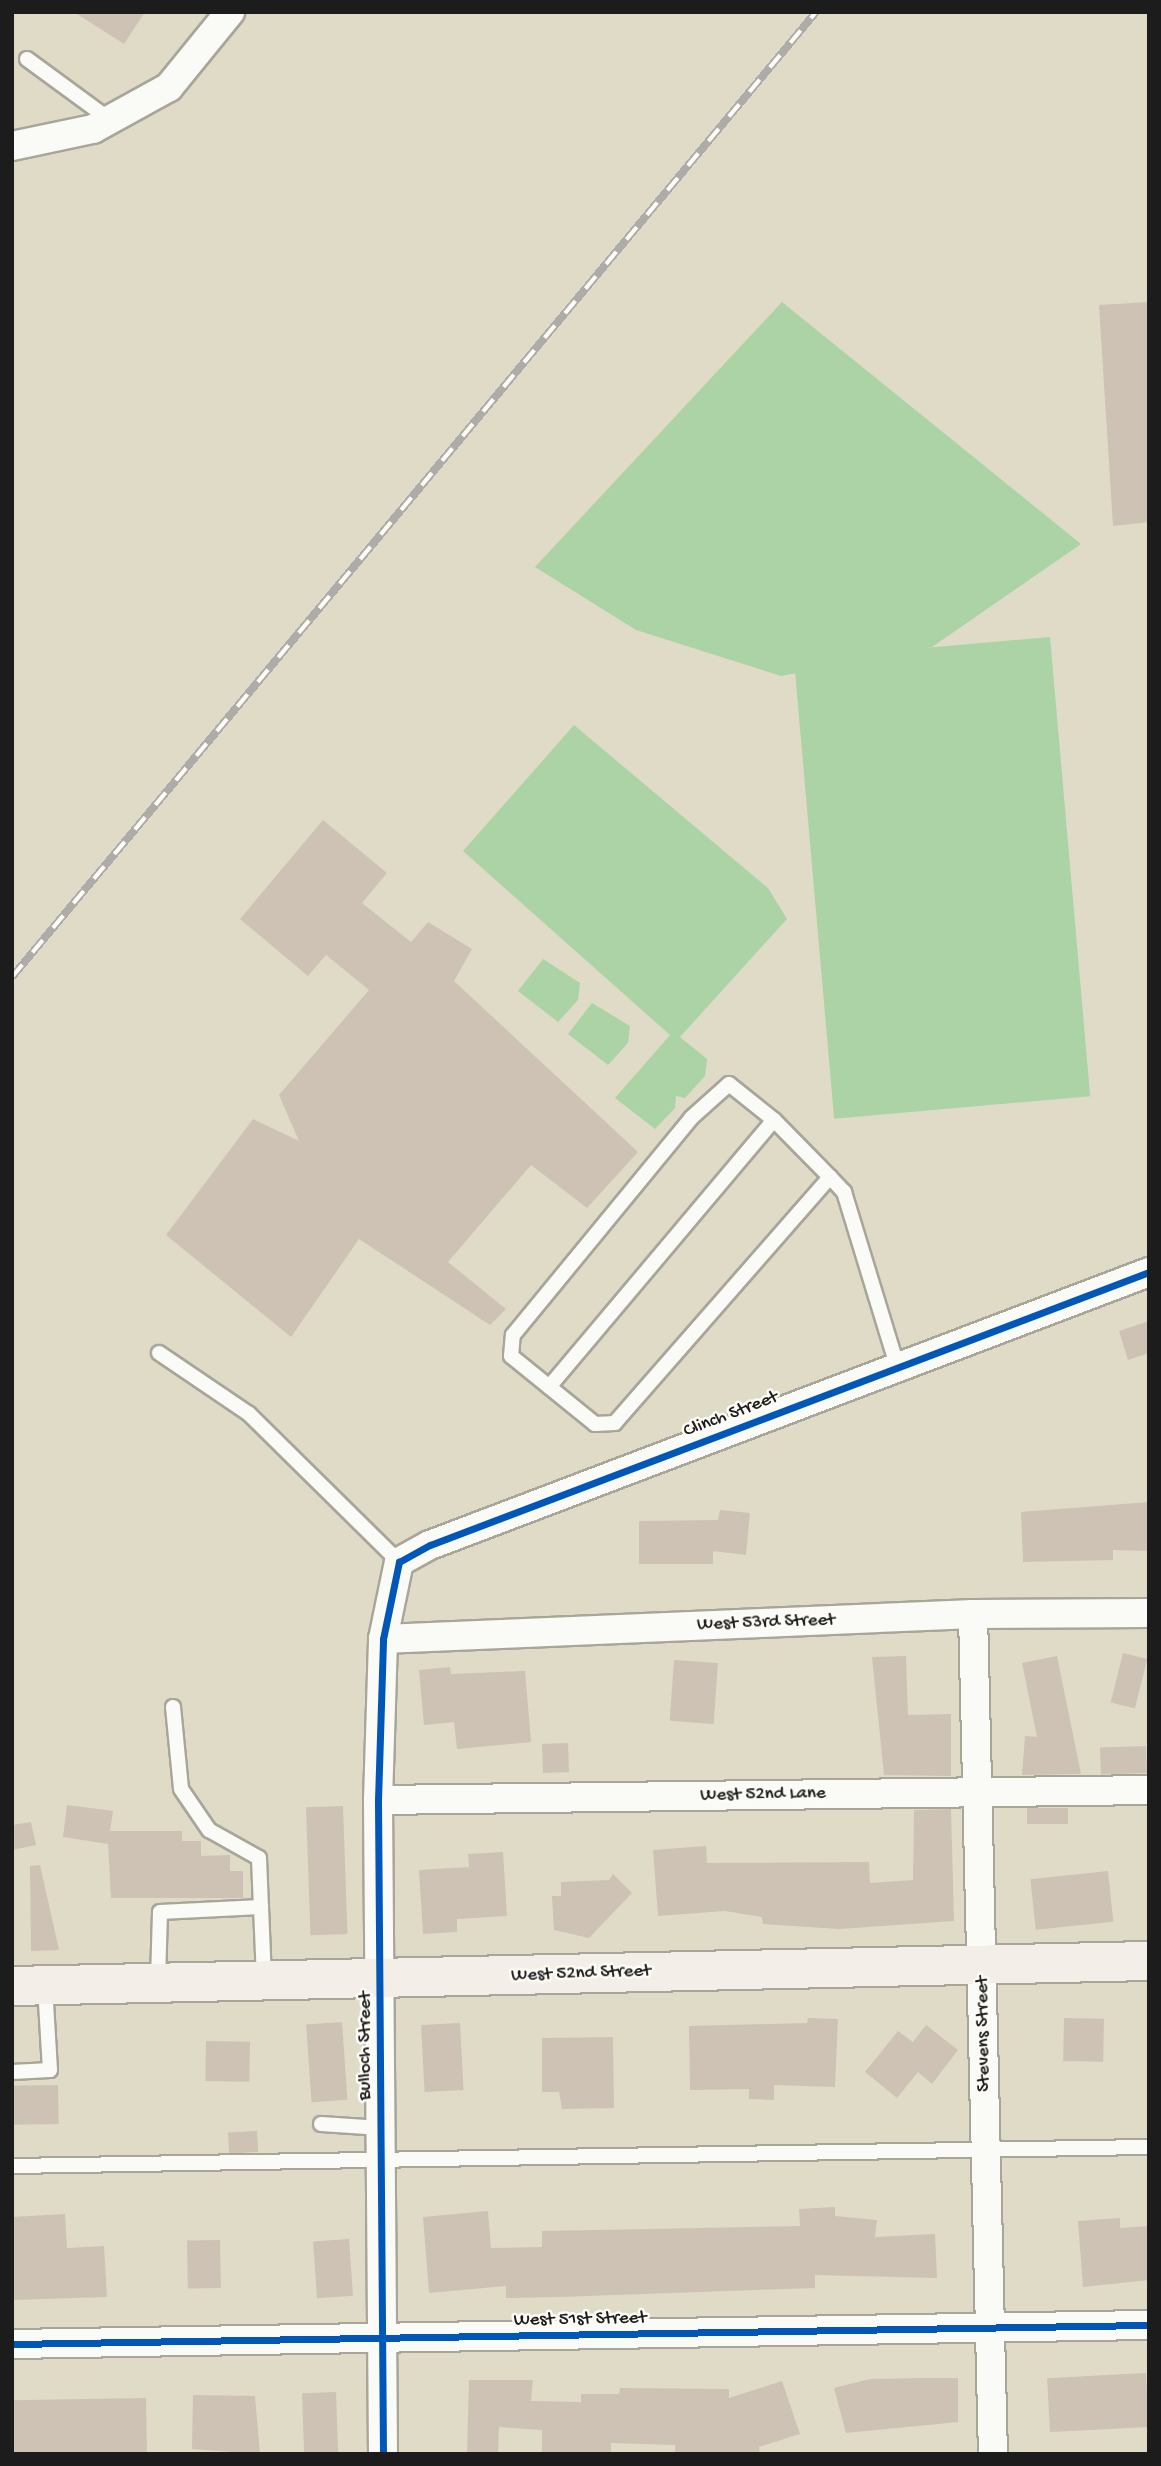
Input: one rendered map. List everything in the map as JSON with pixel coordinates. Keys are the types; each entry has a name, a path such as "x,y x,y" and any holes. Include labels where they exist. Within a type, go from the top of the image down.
{"main road":[{"name":"West 52nd Street","path":"29,1986 1149,1961"}],"street":[{"path":"12,146 110,120 169,87 230,12"},
{"name":"Clinch Street","path":"399,1562 430,1545 1149,1272"},
{"path":"383,1639 399,1562"},
{"name":"West 53rd Street","path":"383,1639 973,1614 1149,1614"},
{"name":"Stevens Street","path":"973,1614 993,2454"},
{"name":"Bulloch Street","path":"383,1639 377,1800 382,1980 380,2339 383,2454"},
{"name":"West 52nd Lane","path":"377,1800 1149,1790"},
{"name":"West 51st Street","path":"12,2344 1149,2325"}],"lane":[{"path":"27,59 110,120"},
{"path":"830,1177 615,1423 594,1424 510,1356 513,1335 691,1118 729,1084 774,1119 830,1177 844,1192 898,1369"},
{"path":"549,1387 774,1119"},
{"path":"159,1353 249,1414 399,1562"},
{"path":"173,1707 181,1789 209,1830 259,1858 264,1982"},
{"path":"158,1984 160,1912 261,1907"},
{"path":"12,2072 50,2070 29,1986"},
{"path":"321,2124 381,2128"},
{"path":"12,2166 1149,2147"}],"green space":[{"path":"782,302 1081,544 932,647 781,676 636,630 535,567"},
{"path":"1050,637 1090,1096 834,1119 794,659"},
{"path":"574,725 768,888 787,919 680,1037 707,1059 705,1076 685,1098 676,1096 675,1108 655,1129 615,1098 670,1035 463,851"},
{"path":"543,959 580,983 578,1000 558,1022 518,991"},
{"path":"592,1003 630,1026 628,1043 608,1065 568,1034"}],"building":[{"path":"74,12 145,12 124,44"},
{"path":"1149,302 1149,522 1113,526 1099,305"},
{"path":"323,820 387,873 362,903 411,942 428,922 472,949 454,981 638,1152 587,1208 531,1165 448,1262 506,1309 490,1325 359,1239 291,1337 166,1235 253,1119 299,1141 279,1095 369,990 326,955 308,976 240,919"},
{"path":"1149,1321 1149,1353 1128,1360 1119,1331"},
{"path":"1149,1502 1149,1551 1113,1550 1113,1560 1023,1562 1021,1512"},
{"path":"720,1510 750,1513 746,1555 713,1551 713,1564 639,1564 639,1521 718,1520"},
{"path":"1123,1653 1147,1659 1135,1709 1111,1702"},
{"path":"906,1656 908,1715 951,1714 951,1776 884,1775 872,1657"},
{"path":"1057,1656 1081,1774 1022,1775 1025,1736 1037,1737 1022,1663"},
{"path":"674,1660 718,1663 714,1724 670,1721"},
{"path":"450,1667 451,1674 525,1671 531,1742 457,1749 454,1722 424,1725 419,1670"},
{"path":"568,1743 569,1772 543,1773 542,1744"},
{"path":"1146,1746 1147,1773 1101,1775 1100,1748"},
{"path":"67,1805 113,1811 110,1831 182,1831 182,1841 201,1841 201,1856 230,1855 230,1871 243,1871 243,1898 111,1898 108,1844 63,1837"},
{"path":"343,1806 347,1934 310,1935 306,1807"},
{"path":"1027,1808 1068,1808 1068,1824 1027,1824"},
{"path":"951,1809 954,1921 839,1929 763,1924 762,1917 725,1911 658,1916 653,1850 706,1846 707,1863 869,1862 870,1883 913,1880 914,1810"},
{"path":"31,1822 36,1845 12,1850 12,1825"},
{"path":"503,1852 507,1916 457,1919 457,1932 423,1934 419,1870 469,1867 468,1854"},
{"path":"40,1865 59,1950 31,1951 30,1866"},
{"path":"1108,1871 1113,1922 1036,1930 1030,1879"},
{"path":"613,1874 632,1893 589,1938 554,1930 552,1896 561,1896 561,1882 609,1880"},
{"path":"808,2018 838,2019 835,2087 774,2085 774,2100 749,2099 749,2089 690,2090 689,2026 807,2023"},
{"path":"1064,2018 1104,2019 1103,2062 1063,2061"},
{"path":"342,2022 347,2100 312,2102 306,2025"},
{"path":"460,2023 464,2090 425,2092 421,2025"},
{"path":"926,2025 958,2050 932,2084 918,2072 897,2098 865,2072 898,2031 913,2042"},
{"path":"613,2037 614,2108 562,2109 559,2092 542,2092 542,2038"},
{"path":"206,2041 250,2042 249,2082 205,2081"},
{"path":"58,2085 59,2124 13,2125 12,2086"},
{"path":"257,2131 258,2152 229,2153 228,2133"},
{"path":"835,2207 835,2216 877,2220 875,2237 935,2234 937,2278 815,2275 815,2288 558,2297 506,2298 506,2286 429,2293 423,2217 488,2211 491,2248 542,2247 542,2231 800,2226 799,2209"},
{"path":"65,2214 67,2248 104,2246 107,2297 12,2300 12,2217"},
{"path":"1120,2218 1120,2228 1149,2226 1149,2280 1083,2287 1078,2221"},
{"path":"349,2239 353,2296 317,2298 313,2242"},
{"path":"220,2240 221,2288 188,2289 187,2241"},
{"path":"1146,2373 1149,2427 1050,2432 1047,2378"},
{"path":"958,2378 958,2422 846,2433 834,2388 870,2379"},
{"path":"469,2380 533,2380 531,2401 581,2402 581,2394 619,2394 620,2388 729,2389 729,2398 782,2381 800,2434 759,2447 760,2454 675,2454 675,2445 611,2443 611,2454 542,2454 542,2430 499,2427 498,2454 467,2454"},
{"path":"336,2392 338,2454 304,2454 302,2393"},
{"path":"193,2395 255,2396 260,2454 192,2449"},
{"path":"146,2398 147,2454 13,2454 12,2400"}],"railway":[{"path":"12,977 816,12"}],"cycle path":[{"path":"383,2454 378,1800 383,1639 399,1562 430,1545 1149,1272"},
{"path":"12,2344 1149,2325"}]}
